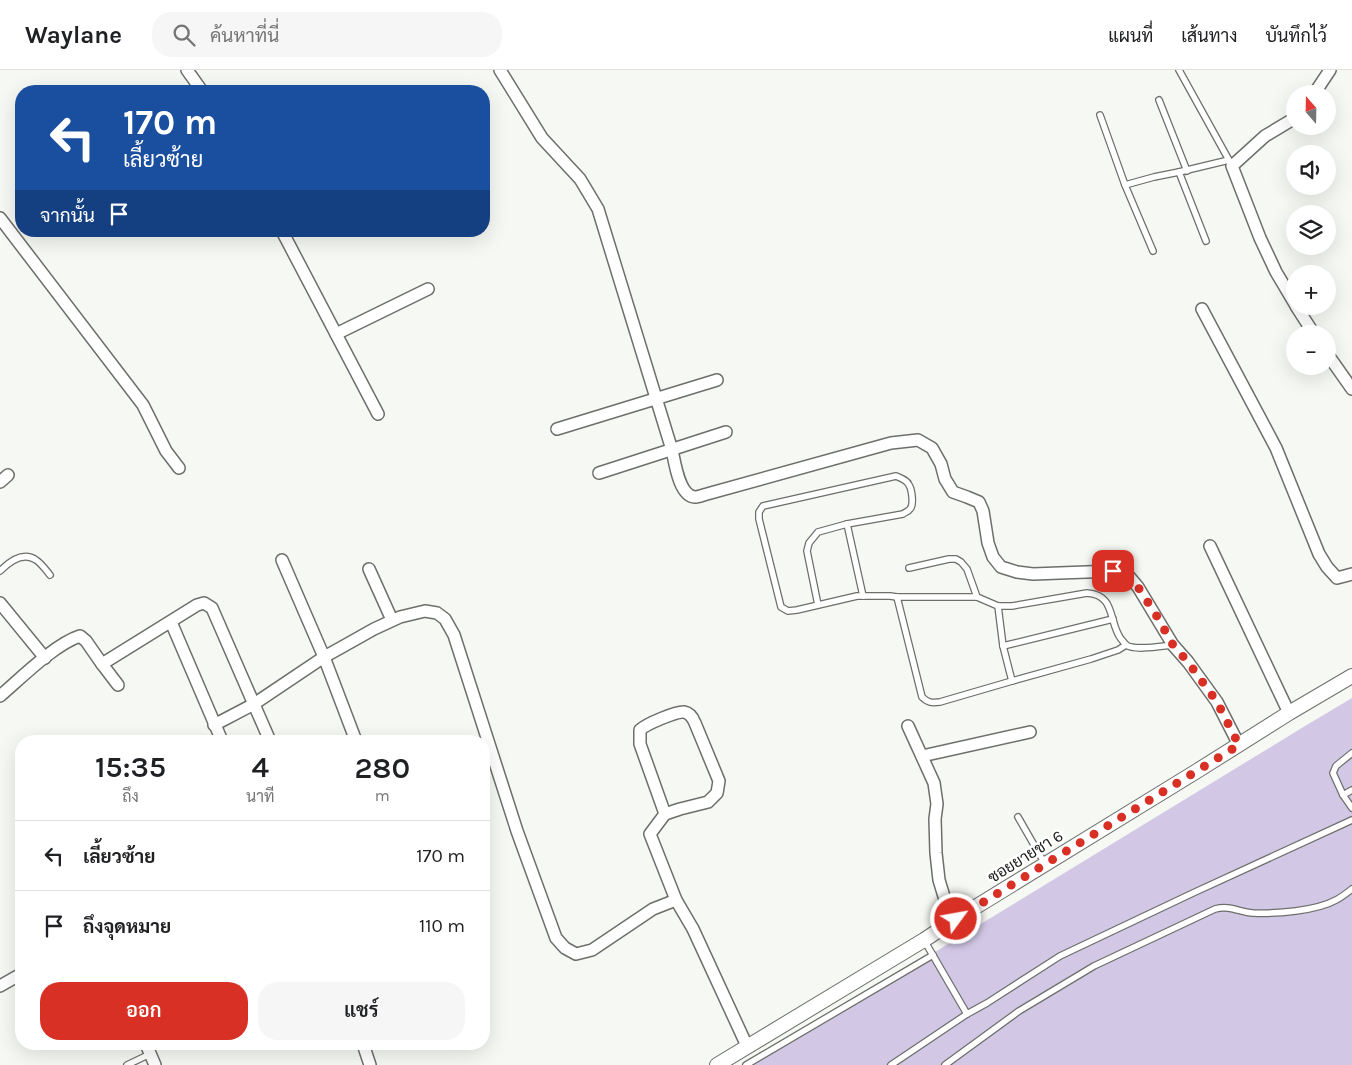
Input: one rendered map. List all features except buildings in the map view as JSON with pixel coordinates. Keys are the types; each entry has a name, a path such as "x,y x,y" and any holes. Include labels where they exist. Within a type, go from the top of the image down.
{"street":[{"path":"187,70 198,85"},
{"path":"500,70 542,138 580,179 598,209 685,493 694,497 891,444 918,440 932,448 945,479 953,492 979,502 983,511 988,543 993,557 1001,567 1033,574 1113,571 1127,574 1138,587 1173,645 1217,702 1239,745"},
{"path":"1320,85 1330,70"},
{"path":"1286,123 1265,136 1230,163 1268,255 1286,288"},
{"path":"0,218 143,405 166,451 179,468"},
{"path":"285,237 378,414"},
{"path":"336,334 428,289"},
{"path":"1202,309 1276,448 1319,554 1327,568 1337,578 1352,574"},
{"path":"1336,366 1352,389"},
{"path":"557,429 717,380"},
{"path":"599,473 726,432"},
{"path":"1210,546 1289,713"},
{"path":"282,560 324,657 354,735"},
{"path":"369,569 392,620"},
{"path":"0,603 45,658"},
{"path":"102,664 197,605 204,603 212,608 267,735"},
{"path":"214,725 254,704 324,657 374,629 400,617 425,610 437,613 444,619 454,635 486,735"},
{"path":"171,622 219,735"},
{"path":"0,696 45,658 69,640 80,636 86,641 118,685"},
{"name":"ซอยยายชา 6","path":"716,1065 924,940 1289,713 1352,676"},
{"path":"665,814 640,744 640,730 644,725 679,712 686,712 692,716 719,781 717,793 708,802 665,814 650,834 676,900 693,929 747,1046"},
{"path":"908,726 934,783 938,804 936,853 939,880 946,903 956,919"},
{"path":"922,756 1030,732"},
{"path":"490,747 520,840 556,938 565,948 576,954 592,950 653,910 676,900"},
{"path":"0,986 15,977"},
{"path":"148,1050 155,1065"},
{"path":"364,1050 370,1065"}],"lane":[{"path":"1125,186 1154,177 1230,163 1179,70"},
{"path":"1158,100 1187,171"},
{"path":"1100,115 1125,186 1153,251"},
{"path":"1179,172 1206,241"},
{"path":"818,605 807,551 809,543 818,532 847,524 902,514 910,510 912,505 909,484 903,478 896,476 763,506 759,512 759,519 781,607 788,610 797,610 863,596 977,597 998,606 1012,606 1087,593 1096,594 1109,605 1118,634 1126,645 1135,648 1173,645"},
{"path":"847,524 863,596"},
{"path":"0,571 10,562 26,557 36,559 50,575"},
{"path":"909,568 956,559 962,562 967,569 977,597"},
{"path":"897,597 922,697 930,703 940,702 1091,659 1118,650 1126,645"},
{"path":"998,606 1003,646 1012,681"},
{"path":"1003,646 1113,619"},
{"path":"1352,753 1336,766 1334,773 1343,795 1352,808"},
{"path":"1343,795 1352,790"},
{"path":"1018,817 1045,864"},
{"path":"891,1065 967,1014 1060,956 1193,892 1352,820"},
{"path":"945,1065 1019,1011 1094,966 1215,909 1225,907 1252,913 1314,908 1336,900 1352,889"},
{"path":"924,940 967,1014"},
{"path":"746,1065 933,955"},
{"path":"127,1065 147,1050"}],"shaded area":[{"path":"1352,698 1352,1065 750,1065 1305,726"}],"route":[{"path":"956,919 1239,745 1217,702 1173,645 1138,587 1127,574 1113,571"}]}
